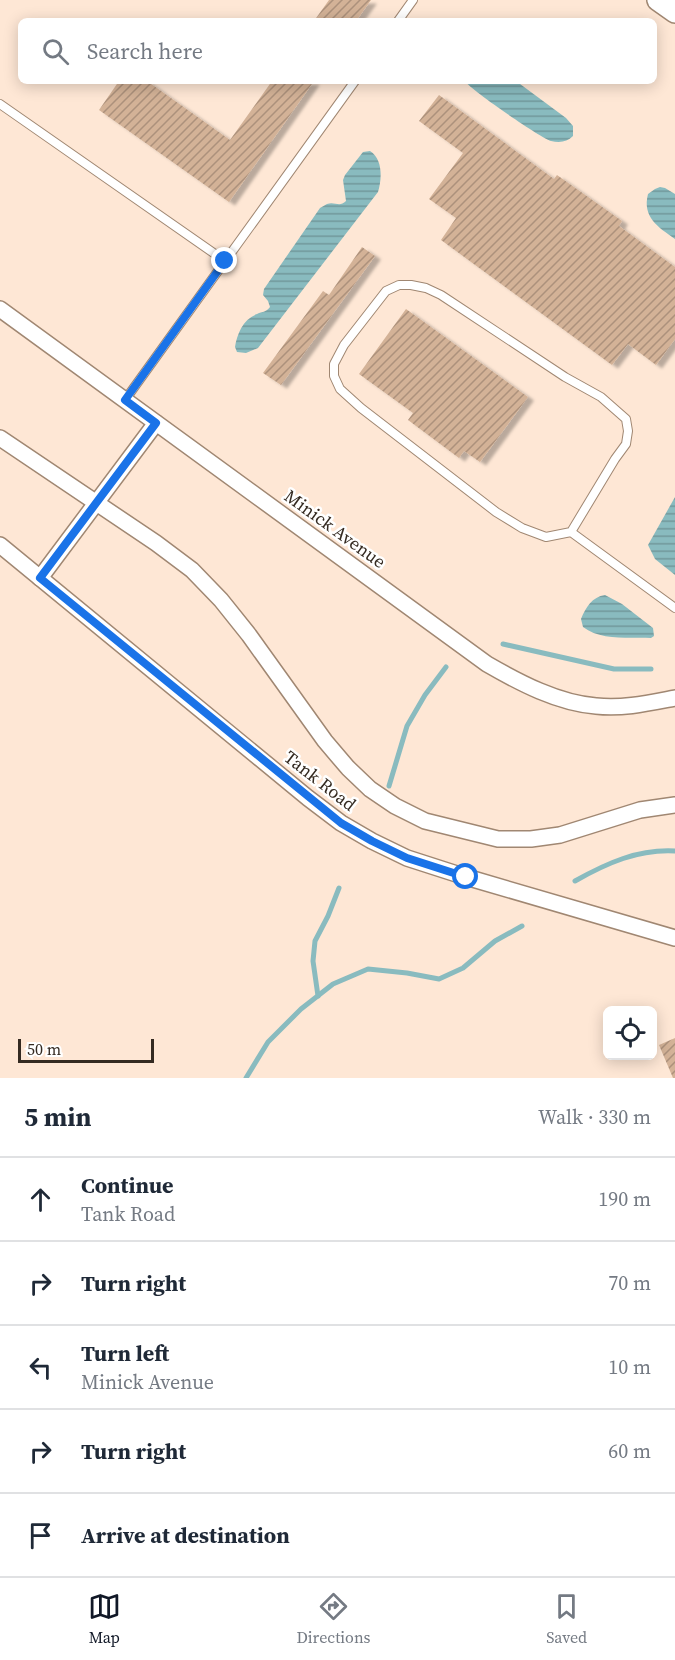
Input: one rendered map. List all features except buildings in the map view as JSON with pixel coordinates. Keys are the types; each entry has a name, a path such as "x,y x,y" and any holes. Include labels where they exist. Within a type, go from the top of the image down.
{"main road":[{"path":"658,0 675,12"}],"street":[{"name":"Minick Avenue","path":"0,309 488,664 515,680 547,694 595,706 640,705 675,698"},
{"path":"40,578 156,423"},
{"path":"0,438 156,543 192,570 221,600 249,635 325,741 348,768 370,789 395,806 425,821 462,832 498,839 531,839 560,835 640,810 675,806"},
{"name":"Tank Road","path":"0,545 341,823 407,858 675,938"}],"lane":[{"path":"400,18 413,0"},
{"path":"125,400 353,84"},
{"path":"0,104 225,261"},
{"path":"571,532 626,444 628,430 626,419 601,397 565,377 441,295 426,288 411,285 399,285 386,291 344,345 334,364 334,376 340,389 361,408 496,512 522,528 546,537 571,532 675,608"}],"water":[{"path":"467,84 520,84 566,118 573,126 573,136 560,142 551,141 520,123"},
{"path":"370,151 379,164 381,175 378,192 258,348 246,353 237,352 236,342 244,323 270,307 263,295 264,289 320,208 327,204 341,204 346,201 343,180 345,175 363,152"},
{"path":"660,187 675,194 675,239 657,226 647,209 648,194"},
{"path":"675,497 675,575 655,559 648,545"},
{"path":"605,595 622,604 653,628 654,636 625,638 607,636 583,627 581,619 587,607 596,598"}],"waterway":[{"path":"503,644 614,669 651,669"},
{"path":"389,786 407,726 425,695 446,667"},
{"path":"575,881 623,858 648,852 675,851"},
{"path":"318,996 313,961 315,941 339,888"},
{"path":"246,1078 268,1042 301,1009 333,984 368,969 439,979 463,968 495,941 522,926"}],"route":[{"path":"225,261 125,400 156,423 40,578 341,823 407,858 466,877"}]}
